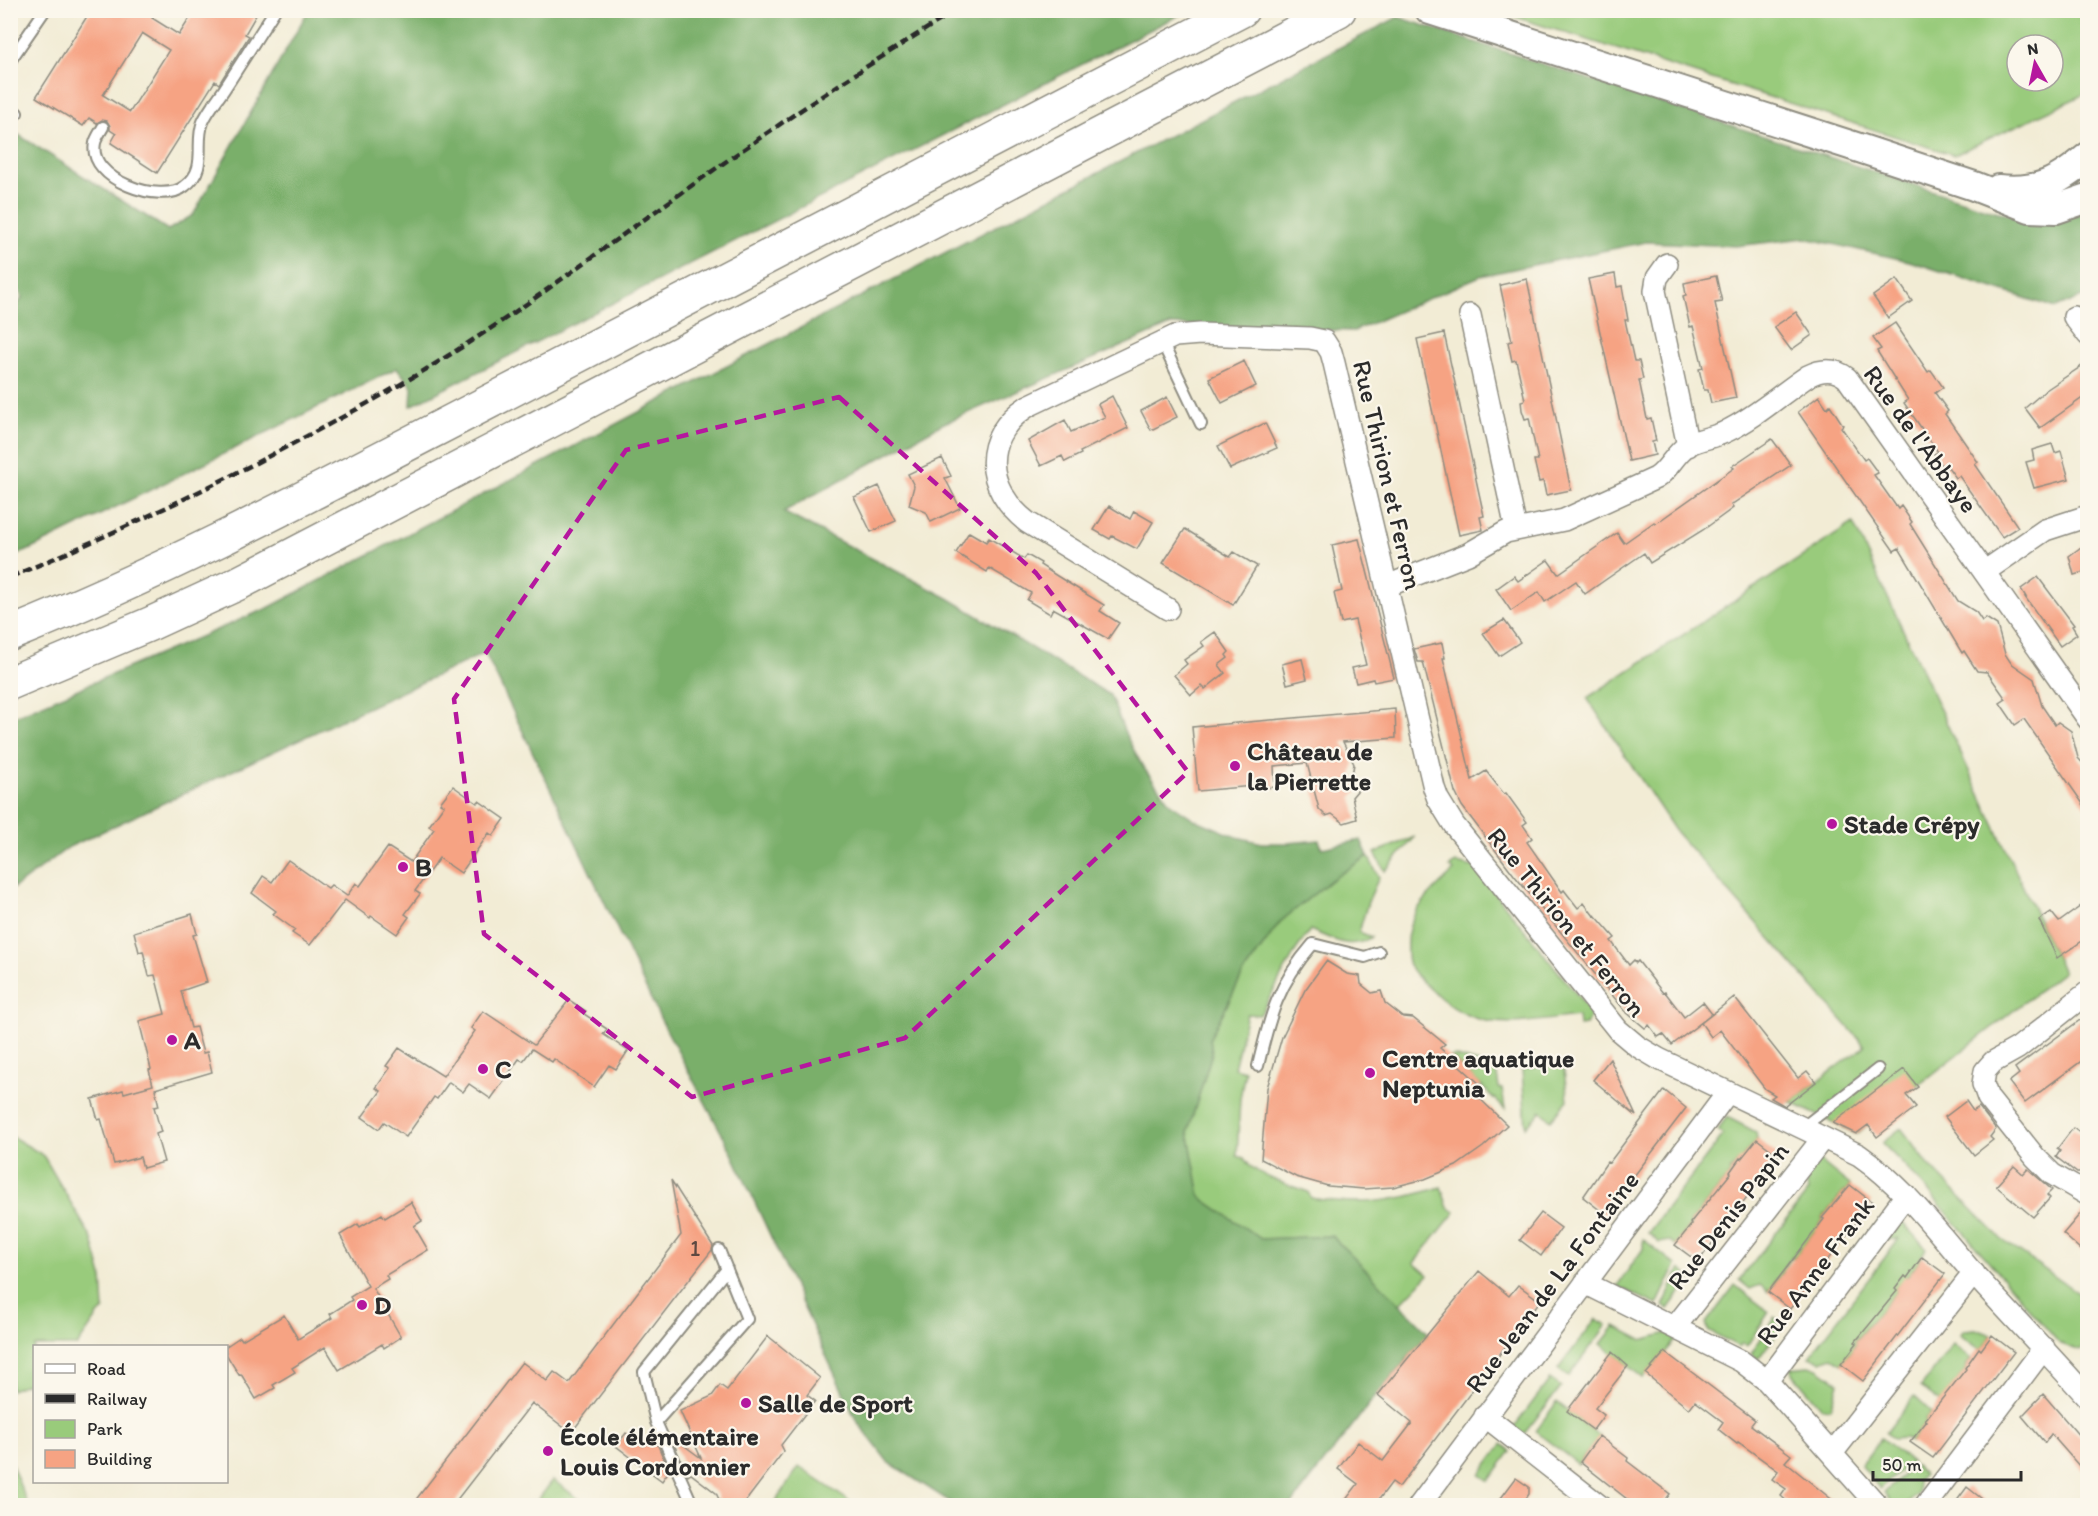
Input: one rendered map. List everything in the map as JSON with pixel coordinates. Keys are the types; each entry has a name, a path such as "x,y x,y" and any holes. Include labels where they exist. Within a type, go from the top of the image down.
{"highway":[{"path":"10,634 130,583 244,528 1242,10"},
{"path":"10,683 239,583 1339,10"}],"street":[{"path":"1430,10 1974,186 2011,201 2042,209 2056,209 2088,198"},
{"path":"1974,186 2012,190 2038,188 2066,175 2088,157"},
{"path":"1667,264 1657,278 1655,291 1688,446"},
{"path":"1470,315 1516,529"},
{"path":"2074,317 2088,335"},
{"name":"Rue Thirion et Ferron","path":"1162,342 1175,336 1200,334 1324,341 1331,352 1334,363 1434,788 1454,825 1618,1030 1647,1053 1869,1162 1906,1195 2088,1398"},
{"path":"1162,342 1018,413 1010,419 1000,435 993,460 1001,491 1017,514 1039,530 1168,609"},
{"name":"Rue de l'Abbaye","path":"1387,586 1468,554 1498,536 1516,529 1564,520 1656,478 1688,446 1726,432 1808,376 1825,370 1847,378 2088,718"},
{"path":"1984,572 2045,530 2088,516"},
{"path":"2088,992 2018,1048 1993,1062 1985,1071 1983,1084 1988,1098 2035,1157 2052,1174 2088,1195"},
{"name":"Rue Jean de La Fontaine","path":"1419,1506 1728,1092"},
{"name":"Rue Denis Papin","path":"1676,1328 1823,1138"},
{"name":"Rue Anne Frank","path":"1767,1381 1906,1195"},
{"path":"1833,1452 1974,1273"},
{"path":"1585,1283 1742,1361 1767,1381 1833,1452 1878,1506"},
{"path":"1925,1506 2044,1347"},
{"path":"1485,1416 1600,1506"}],"lane":[{"path":"10,60 45,10"},
{"path":"104,127 94,142 97,163 113,178 135,188 162,193 184,188 193,178 201,162 202,123 275,10"},
{"path":"1162,342 1201,424"},
{"path":"1258,1066 1270,1016 1280,992 1298,961 1313,944 1365,957 1379,952"},
{"path":"1802,1129 1878,1069"},
{"path":"656,1422 747,1319 719,1250"},
{"path":"693,1506 656,1422 644,1372 727,1269"}],"highlighted area":[{"path":"839,397 1036,573 1188,772 905,1038 692,1097 484,934 454,699 626,450"}],"green space":[{"path":"308,11 1187,11 411,406 412,387 397,368 11,557 10,316 22,298 11,272 11,130 168,230 193,215"},
{"path":"1496,11 2087,11 2087,93 1954,155"},
{"path":"1398,17 1998,212 2045,219 2084,213 2087,215 2087,295 2056,308 1909,261 1805,238 1736,246 1646,242 1480,276 1354,331 1171,325 942,424 783,512 948,598 1110,695 1126,735 1143,767 1170,803 1194,819 1237,837 1262,843 1319,840 1322,848 1361,840 1368,856 1331,880 1280,922 1243,974 1210,1038 1212,1053 1188,1131 1200,1197 1261,1239 1332,1236 1429,1333 1377,1394 1291,1505 955,1505 888,1462 856,1420 731,1151 660,1018 485,653 69,847 14,888 10,877 10,718 270,607 654,404"},
{"name":"Stade Crépy","path":"1853,523 2063,972 1856,1134 1790,1102 1865,1046 1676,832 1587,698"},
{"path":"1415,837 1385,871 1375,853"},
{"path":"1368,856 1379,877 1359,932 1371,937 1356,943 1348,943 1333,940 1310,930 1296,950 1260,1015 1247,1014 1234,1068 1245,1071 1240,1099 1237,1156 1244,1158 1255,1170 1308,1192 1311,1198 1346,1202 1377,1201 1441,1187 1448,1208 1455,1212 1414,1263 1428,1275 1399,1305 1332,1236 1261,1239 1200,1197 1188,1131 1212,1053 1210,1038 1243,974 1280,922 1331,880"},
{"path":"1456,863 1474,867 1582,1001 1591,1014 1586,1025 1579,1026 1578,1016 1520,1022 1479,1019 1451,1006 1414,973 1407,958 1407,938 1414,916 1427,897 1454,871 1449,867"},
{"path":"1451,1057 1496,1068 1505,1109"},
{"path":"1563,1064 1568,1100 1551,1120 1541,1111 1526,1127 1522,1069"},
{"path":"1727,1117 1756,1132 1757,1139 1675,1245 1670,1241 1659,1243 1648,1233 1723,1135 1717,1130"},
{"path":"1901,1128 1928,1164 2001,1239 2084,1297 2087,1293 2087,1344 2080,1351 2059,1343 1923,1185 1882,1143"},
{"path":"11,1136 43,1155 92,1239 102,1276 104,1310 78,1345 33,1345 33,1381 11,1390"},
{"path":"1819,1160 1850,1185 1822,1218 1824,1219 1794,1258 1792,1257 1768,1292 1760,1285 1750,1289 1739,1280 1808,1192 1805,1171"},
{"path":"1893,1223 1903,1223 1926,1248 1920,1259 1895,1289 1897,1291 1855,1341 1857,1343 1841,1364 1832,1357 1821,1361 1809,1357 1899,1239 1881,1240"},
{"path":"1643,1239 1676,1265 1657,1305 1617,1286 1643,1249"},
{"path":"1680,1269 1691,1278 1668,1309 1663,1306"},
{"path":"1735,1285 1769,1312 1747,1346 1742,1343 1739,1347 1708,1330 1706,1323"},
{"path":"1775,1317 1784,1324 1758,1359 1751,1354"},
{"path":"1596,1319 1607,1325 1568,1377 1558,1369"},
{"path":"1615,1326 1642,1340 1667,1333 1677,1339 1643,1378 1601,1344"},
{"path":"1976,1329 1992,1335 1981,1350 1960,1335 1964,1330"},
{"path":"1953,1344 1971,1359 1941,1402 1921,1387"},
{"path":"1808,1366 1818,1368 1839,1383 1831,1408 1821,1407 1794,1375 1791,1368"},
{"path":"1550,1379 1561,1387 1524,1434 1514,1427"},
{"path":"1914,1396 1931,1412 1925,1419 1927,1421 1910,1442 1905,1438 1893,1439 1886,1433"},
{"path":"1557,1402 1600,1436 1578,1464 1535,1431"},
{"path":"1881,1438 1911,1462 1880,1489 1861,1465"},
{"path":"1502,1444 1511,1451 1489,1481 1480,1474"},
{"path":"11,1463 28,1505 11,1505"},
{"path":"1914,1465 1924,1475 1918,1481 1918,1494 1906,1505 1894,1505 1884,1493"},
{"path":"799,1467 855,1505 773,1505"},
{"path":"553,1480 587,1505 534,1505"}],"building":[{"path":"91,10 157,10 152,18 179,35 195,10 259,10 245,34 249,36 219,84 215,81 157,173 111,143 116,134 110,130 107,121 102,120 97,123 89,118 83,126 36,97","holes":["142,33 169,50 130,112 103,95"]},
{"path":"1615,274 1617,287 1622,286 1628,320 1625,320 1634,361 1639,361 1643,379 1639,380 1647,419 1651,418 1656,441 1652,442 1655,455 1629,461 1588,279"},
{"path":"1716,276 1722,302 1715,303 1736,398 1711,403 1708,390 1704,390 1699,369 1703,368 1683,296 1686,295 1684,283"},
{"path":"1527,279 1571,490 1546,495 1543,481 1539,482 1534,460 1538,460 1529,418 1525,419 1522,410 1521,401 1525,400 1516,360 1512,361 1508,342 1512,341 1500,285"},
{"path":"1897,279 1912,301 1888,318 1873,296"},
{"path":"1796,312 1812,335 1791,350 1774,327"},
{"path":"1895,323 1928,372 1931,370 1943,387 1935,393 1948,411 1945,414 1978,462 1975,464 2018,527 2002,537 1959,476 1956,478 1948,467 1945,469 1934,454 1938,452 1904,403 1908,400 1877,351 1881,349 1873,338"},
{"path":"1444,333 1484,516 1480,517 1483,530 1459,535 1417,339"},
{"path":"1244,361 1256,386 1222,403 1209,378"},
{"path":"2088,362 2088,394 2040,428 2025,408 2046,390"},
{"path":"1112,396 1128,428 1065,462 1062,456 1041,466 1028,441 1065,420 1071,432 1105,417 1098,404"},
{"path":"1819,396 1827,408 1830,405 1843,425 1841,427 1864,460 1867,458 1878,473 1874,475 1898,509 1901,506 1912,522 1910,524 1958,601 1976,612 1982,621 1986,618 1997,625 2005,654 2011,663 2034,679 2042,706 2055,725 2058,722 2071,731 2078,758 2088,769 2088,811 2024,719 2015,725 2000,703 2006,699 1987,672 1977,671 1964,651 1962,653 1899,548 1894,551 1798,412"},
{"path":"1167,397 1177,417 1151,430 1141,411"},
{"path":"1265,423 1277,448 1230,469 1218,446"},
{"path":"1772,439 1791,465 1731,505 1733,508 1703,530 1650,563 1644,553 1585,594 1576,581 1545,602 1539,592 1511,611 1496,589 1514,576 1518,581 1548,560 1558,574 1617,533 1624,543 1654,522 1655,524"},
{"path":"2052,444 2055,453 2061,451 2069,479 2034,488 2026,462 2034,460 2032,450"},
{"path":"942,458 951,476 945,478 960,508 931,522 926,512 909,505 914,486 908,474"},
{"path":"879,486 896,521 871,532 854,497"},
{"path":"1109,506 1130,519 1134,511 1153,522 1137,549 1094,530"},
{"path":"1185,529 1230,557 1234,552 1257,566 1233,605 1163,563"},
{"path":"969,532 986,542 989,538 1024,559 1027,555 1041,563 1040,565 1104,605 1100,611 1119,623 1108,639 1053,608 1050,614 1027,600 1031,593 989,568 987,572 956,553"},
{"path":"1359,539 1394,678 1356,683 1352,668 1366,665 1355,620 1341,623 1334,593 1342,591 1332,545"},
{"path":"2088,542 2088,571 2074,575 2069,556"},
{"path":"2038,577 2074,625 2072,626 2077,634 2060,646 2021,589"},
{"path":"1504,620 1520,642 1499,656 1483,633"},
{"path":"1215,632 1229,652 1226,655 1228,658 1219,665 1225,673 1205,689 1202,686 1191,695 1174,675 1187,664 1184,660 1204,646 1201,642"},
{"path":"1442,643 1445,658 1443,658 1472,780 1486,771 1504,794 1506,793 1527,822 1523,825 1532,838 1527,842 1562,892 1564,890 1578,908 1584,903 1615,938 1611,941 1629,965 1634,960 1636,963 1638,961 1684,1017 1703,1002 1712,1014 1672,1045 1663,1034 1658,1037 1649,1025 1645,1028 1626,1012 1514,875 1462,806 1455,792 1423,662 1418,662 1414,649"},
{"path":"1302,659 1307,679 1287,684 1282,664"},
{"name":"Château de la Pierrette","path":"1395,709 1396,738 1343,742 1354,764 1352,775 1363,784 1352,797 1357,819 1344,823 1332,814 1326,816 1319,809 1307,763 1274,766 1275,787 1253,789 1253,786 1198,791 1192,727"},
{"name":"B","path":"453,786 505,819 493,836 489,833 461,873 439,858 415,891 420,894 405,914 409,917 397,934 345,900 310,945 292,933 295,930 273,914 276,911 252,893 263,876 272,882 288,860 328,888 331,885 347,896 356,883 360,886 388,847 411,862 434,829 429,826 444,805 440,803"},
{"path":"2088,901 2088,937 2057,958 2039,920 2051,912 2059,922"},
{"name":"A","path":"192,914 197,934 193,935 207,982 181,991 191,1028 196,1027 203,1053 207,1052 212,1072 155,1089 159,1106 154,1107 161,1132 156,1134 164,1162 143,1168 140,1157 114,1164 101,1119 98,1120 92,1099 123,1090 124,1093 153,1085 139,1021 165,1014 155,975 149,976 143,951 139,952 134,932"},
{"name":"Centre aquatique Neptunia","path":"1326,961 1347,974 1360,976 1361,984 1372,993 1381,991 1385,1003 1403,1017 1413,1018 1445,1044 1440,1048 1481,1085 1474,1093 1507,1125 1483,1147 1456,1166 1425,1179 1393,1187 1364,1189 1328,1186 1296,1177 1261,1159 1267,1088 1282,1037 1305,990"},
{"path":"1734,997 1798,1078 1807,1071 1816,1082 1785,1106 1771,1098 1775,1095 1765,1089 1720,1030 1711,1037 1701,1023"},
{"name":"C","path":"569,1000 586,1011 584,1014 607,1029 603,1034 628,1051 616,1069 609,1065 594,1087 554,1059 552,1062 532,1049 523,1061 519,1059 491,1099 469,1084 463,1092 449,1082 437,1099 434,1097 406,1137 384,1122 379,1129 362,1117 381,1091 376,1088 390,1068 386,1066 399,1048 443,1076 475,1031 471,1028 483,1011 534,1045"},
{"path":"2080,1020 2088,1029 2088,1056 2025,1103 2009,1082 2019,1074 2015,1068"},
{"path":"1610,1059 1636,1116 1593,1080"},
{"path":"1904,1069 1918,1087 1906,1095 1916,1107 1877,1137 1868,1125 1856,1134 1833,1123"},
{"path":"1664,1090 1686,1108 1605,1214 1583,1197 1607,1162 1609,1163"},
{"path":"1966,1101 1973,1111 1979,1107 1996,1129 1990,1137 1993,1140 1974,1155 1945,1117"},
{"path":"2073,1128 2088,1139 2088,1168 2083,1173 2077,1173 2056,1157 2060,1151 2057,1149"},
{"path":"1757,1139 1779,1156 1698,1262 1675,1245 1740,1158"},
{"path":"2014,1166 2023,1174 2028,1169 2052,1190 2047,1195 2050,1198 2033,1217 1996,1186"},
{"path":"671,1180 713,1246 712,1250 571,1433 532,1403 452,1506 411,1506 522,1362 547,1381 554,1372 569,1383 681,1235"},
{"path":"1850,1185 1872,1202 1790,1309 1768,1292 1824,1219 1822,1218"},
{"name":"D","path":"411,1202 422,1221 414,1226 428,1250 386,1275 388,1279 373,1288 401,1337 384,1348 382,1344 339,1370 325,1347 292,1368 295,1372 273,1385 275,1388 256,1399 228,1357 228,1345 240,1337 242,1340 284,1315 298,1339 332,1318 330,1314 352,1300 350,1297 368,1286 340,1235 382,1214 385,1218"},
{"path":"2086,1207 2088,1208 2088,1256 2063,1234"},
{"path":"1541,1213 1561,1228 1541,1256 1520,1240"},
{"path":"1922,1257 1945,1274 1863,1381 1841,1364 1857,1343 1855,1342 1897,1291 1895,1289 1905,1276 1907,1278"},
{"path":"1479,1271 1509,1296 1518,1285 1540,1301 1399,1487 1392,1482 1374,1506 1341,1506 1358,1484 1338,1469 1358,1442 1383,1461 1412,1423 1378,1395"},
{"path":"1992,1335 2014,1352 1933,1458 1910,1442 1966,1369 1979,1348 1981,1350"},
{"name":"Salle de Sport","path":"768,1336 820,1378 807,1395 815,1401 781,1445 784,1451 742,1506 722,1506 716,1493 691,1474 688,1476 670,1435 701,1458 680,1411 712,1396 720,1385 727,1390"},
{"path":"1612,1352 1628,1366 1595,1408 1604,1415 1593,1430 1567,1411"},
{"path":"1665,1352 1755,1420 1751,1425 1791,1455 1785,1462 1840,1506 1792,1506 1781,1496 1786,1489 1772,1479 1778,1471 1718,1429 1723,1422 1695,1401 1689,1409 1646,1374"},
{"path":"2043,1394 2088,1446 2088,1476 2051,1434 2045,1443 2022,1416"},
{"path":"626,1433 643,1446 656,1441 669,1471 662,1481 616,1446"},
{"path":"1599,1436 1670,1494 1661,1506 1636,1506 1580,1462"},
{"path":"1516,1478 1529,1487 1529,1494 1521,1506 1495,1506"},
{"path":"1967,1487 1991,1506 1953,1506"}],"railway":[{"path":"10,577 123,528 234,474 347,415 426,369 517,310 776,127 957,10"}],"place":[{"name":"Château de la Pierrette","path":"1235,766"},
{"name":"Stade Crépy","path":"1832,824"},
{"name":"B","path":"403,867"},
{"name":"A","path":"172,1040"},
{"name":"C","path":"483,1069"},
{"name":"Centre aquatique Neptunia","path":"1370,1073"},
{"name":"D","path":"362,1305"},
{"name":"Salle de Sport","path":"746,1403"},
{"name":"École élémentaire Louis Cordonnier","path":"548,1451"}]}
